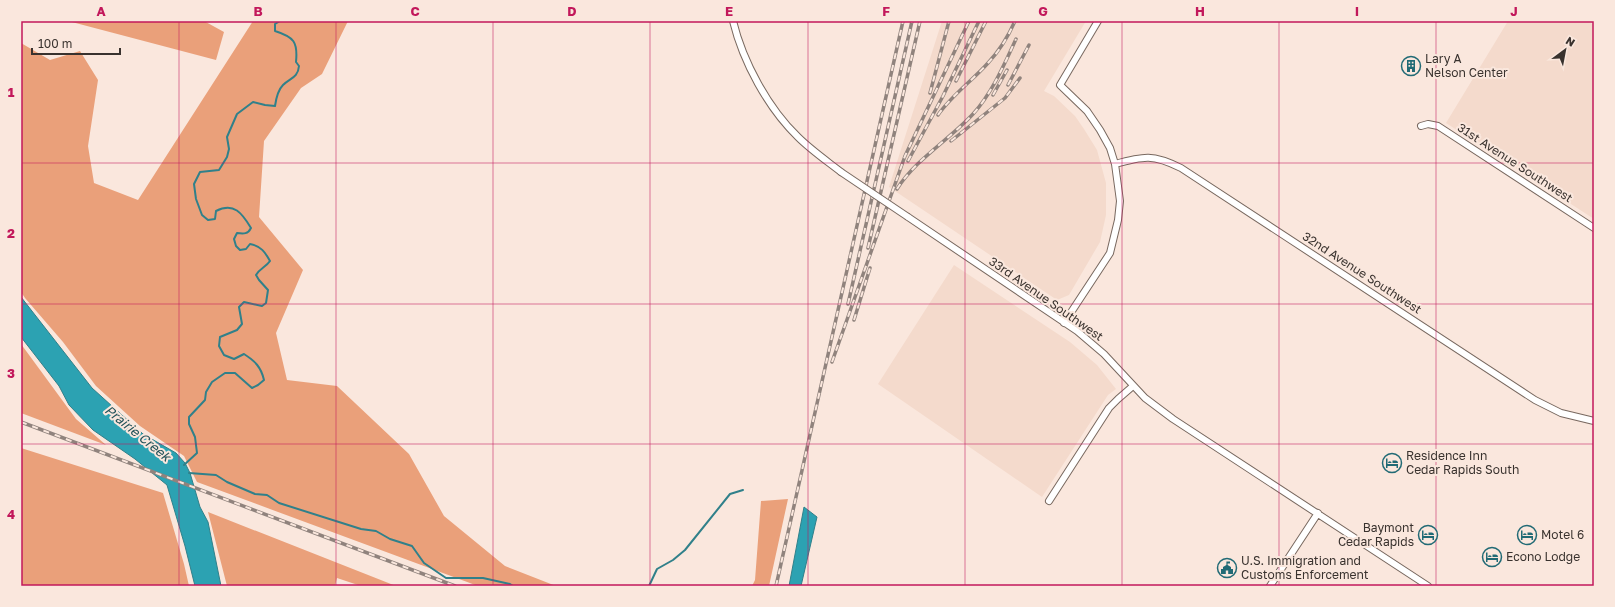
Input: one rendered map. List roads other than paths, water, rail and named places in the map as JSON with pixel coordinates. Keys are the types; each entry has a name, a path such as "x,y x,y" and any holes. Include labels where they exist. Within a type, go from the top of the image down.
{"street":[{"name":"33rd Avenue Southwest","path":"733,21 737,36 748,63 778,114 798,137 841,172 1097,347 1145,398 1174,419 1428,586"},
{"path":"1064,323 1110,254 1118,220 1120,201 1115,164 1110,148 1087,111 1060,85 1098,21"},
{"name":"31st Avenue Southwest","path":"1421,126 1428,124 1438,126 1594,228"},
{"name":"32nd Avenue Southwest","path":"1115,164 1142,157 1155,158 1174,164 1535,400 1561,413 1594,421"},
{"path":"1049,501 1110,408 1118,399 1134,386"},
{"path":"1270,586 1318,514"}],"water":[{"name":"Prairie Creek","path":"21,297 92,388 143,434 176,453 185,463 190,473 200,507 208,522 221,586 195,586 167,485 135,459 93,430 69,405 59,386 21,337"},
{"path":"804,507 817,517 801,586 789,586"}],"waterway":[{"path":"184,465 197,453 195,437 189,424 189,417 205,400 206,392 212,382 225,373 235,373 252,388 264,380 259,368 251,359 244,354 234,359 224,355 219,346 220,337 237,330 242,324 239,307 244,302 262,306 266,303 268,290 256,275 270,261 264,252 257,246 250,244 246,249 240,250 236,246 234,239 237,233 246,233 251,228 237,210 228,208 216,211 215,219 208,220 202,215 196,199 194,184 200,172 219,170 227,157 229,149 227,137 237,114 253,102 275,106 281,87 297,73 299,66 296,62 296,50 293,41 291,38 275,31 275,24 280,21"},
{"path":"189,473 216,475 227,482 255,494 267,495 279,503 361,529 376,531 390,539 412,546 424,563 446,578 483,578 513,586"},
{"path":"649,586 657,569 673,560 685,550 730,494 743,490"}],"railway":[{"path":"776,586 903,21"},
{"path":"848,304 912,21"},
{"path":"868,248 920,21"},
{"path":"930,93 949,21"},
{"path":"832,362 905,156 969,21"},
{"path":"908,161 943,96 979,21"},
{"path":"956,81 986,21"},
{"path":"938,115 949,101 982,70 992,58 1010,32 1015,21"},
{"path":"897,189 914,168 964,123 980,106 997,78 1016,39"},
{"path":"1008,85 1029,45"},
{"path":"993,95 1007,70"},
{"path":"951,141 1005,98 1020,78"},
{"path":"854,320 870,268"},
{"path":"21,422 455,586"}],"place":[{"name":"Lary A Nelson Center","path":"1411,66"},
{"name":"Residence Inn Cedar Rapids South","path":"1392,463"},
{"name":"Baymont Cedar Rapids","path":"1428,535"},
{"name":"Motel 6","path":"1527,535"},
{"name":"Econo Lodge","path":"1492,557"},
{"name":"U.S. Immigration and Customs Enforcement","path":"1227,568"}]}
